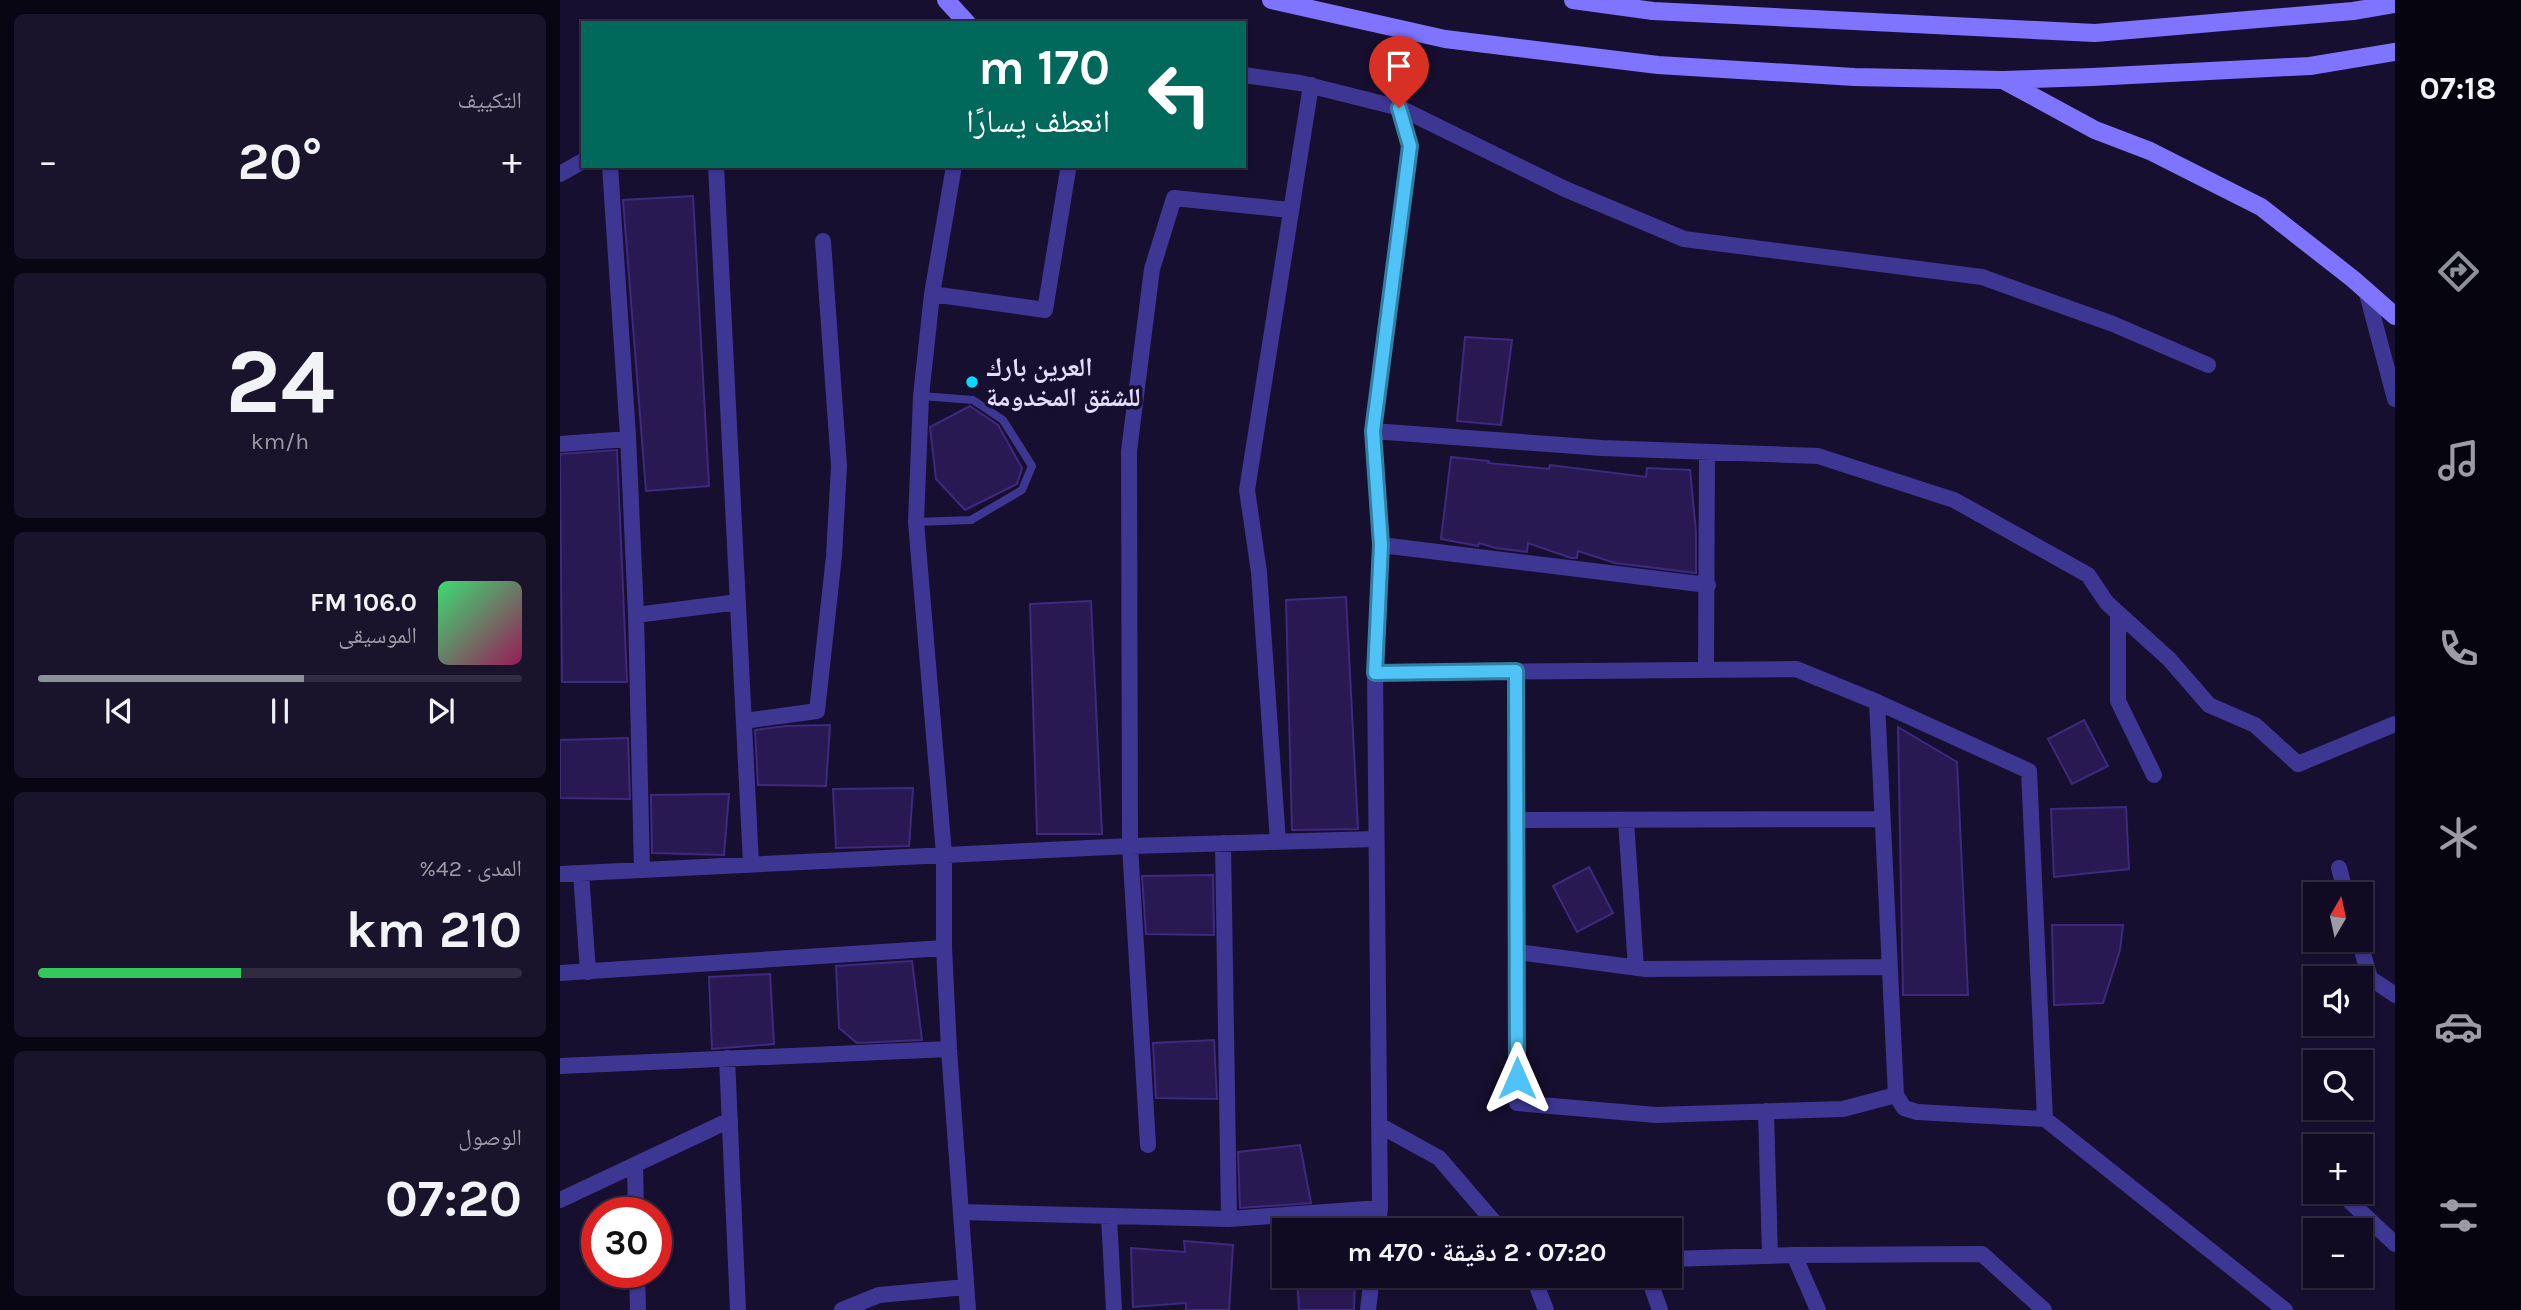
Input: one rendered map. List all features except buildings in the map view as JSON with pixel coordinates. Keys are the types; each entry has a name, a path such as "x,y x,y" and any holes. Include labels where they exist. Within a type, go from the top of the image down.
{"main road":[{"path":"946,0 965,21"},
{"path":"1271,0 1445,39 1658,65 1854,77 2003,80 2310,66 2395,52"},
{"path":"1573,0 1653,11 2095,33 2353,11 2395,4"},
{"path":"2003,80 2095,130 2150,151 2261,207 2395,316"}],"street":[{"path":"1246,75 1311,85 1399,108 1565,190 1685,239 1982,276 2113,324 2208,365"},
{"path":"1278,842 1259,572 1247,491 1311,85"},
{"path":"1379,1218 1375,673 1381,545 1373,431 1410,146 1399,108"},
{"path":"560,174 581,162"},
{"path":"610,168 628,439 636,615 642,870"},
{"path":"716,168 751,864"},
{"path":"954,168 932,293 921,396 916,522 944,854 944,948 949,1049 968,1310"},
{"path":"932,293 1045,310 1068,170"},
{"path":"1148,1144 1130,846 1129,451 1152,269 1174,198 1290,210"},
{"path":"744,721 817,711 834,556 839,466 823,241"},
{"path":"2366,290 2395,399"},
{"path":"1373,431 1602,448 1818,456 1954,500 2088,575 2107,603 2169,659 2209,705 2255,725 2298,764 2395,724"},
{"path":"560,444 628,439"},
{"path":"1706,670 1707,452"},
{"path":"1381,545 1708,585"},
{"path":"636,615 738,602"},
{"path":"2118,613 2118,701 2154,775"},
{"path":"1375,673 1796,669 1877,702 2029,771 2045,1119"},
{"path":"1516,671 1517,1103 1656,1115 1843,1109 1896,1095"},
{"path":"1877,702 1896,1095 1904,1108 1917,1112 2045,1119 2285,1310"},
{"path":"1517,820 1882,820"},
{"path":"1626,820 1636,968"},
{"path":"560,874 1130,846 1376,839"},
{"path":"1223,843 1228,1219"},
{"path":"2339,868 2343,882"},
{"path":"581,873 588,971"},
{"path":"560,973 944,948"},
{"path":"1517,952 1636,968 1889,967"},
{"path":"2362,952 2370,978 2395,995"},
{"path":"560,1066 949,1049"},
{"path":"727,1058 738,1310"},
{"path":"1766,1111 1770,1256"},
{"path":"560,1200 730,1121"},
{"path":"1379,1125 1439,1158 1491,1218"},
{"path":"635,1165 636,1197"},
{"path":"2353,1204 2395,1244"},
{"path":"961,1212 1228,1219 1380,1208"},
{"path":"1109,1217 1114,1310"},
{"path":"1682,1259 1982,1254 2044,1310"},
{"path":"1794,1255 1818,1310"},
{"path":"842,1310 879,1295 967,1287"},
{"path":"637,1288 638,1310"},
{"path":"1368,1310 1371,1288"},
{"path":"1527,1310 1544,1306 1538,1288"},
{"path":"1652,1288 1660,1310"}],"lane":[{"path":"916,522 971,520 1022,490 1032,466 1003,420 973,400 921,396"}],"place":[{"name":"العرين بارك للشقق المخدومة","path":"972,382"}],"route":[{"path":"1399,108 1410,146 1373,431 1381,545 1375,673 1516,671 1517,1078"}]}
